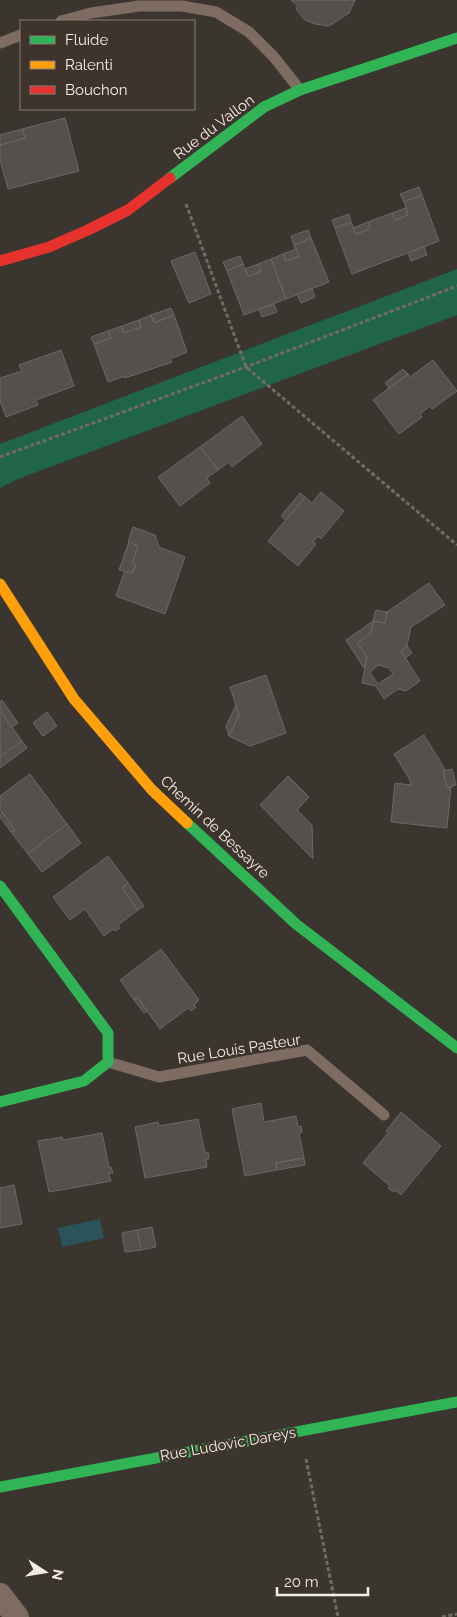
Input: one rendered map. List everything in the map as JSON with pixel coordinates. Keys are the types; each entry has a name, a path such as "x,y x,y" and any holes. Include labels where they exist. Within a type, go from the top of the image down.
{"street":[{"name":"Rue du Vallon","path":"0,261 49,247 128,210 223,136 264,107 300,90 457,38"},
{"name":"Chemin de Bessayre","path":"0,584 74,699 152,790 296,924 457,1048"},
{"path":"0,886 108,1033 108,1062 84,1081 0,1102"},
{"name":"Rue Ludovic Dareys","path":"0,1487 457,1402"},
{"path":"0,1594 17,1617"}],"lane":[{"path":"65,20 90,13 139,6 182,6 216,12 250,32 300,90"},
{"path":"0,43 20,35"},
{"name":"Rue Louis Pasteur","path":"108,1062 159,1077 307,1050 384,1115"}],"path":[{"path":"175,175 246,367 457,544"},
{"path":"0,458 457,286"},
{"path":"300,1431 338,1617"},
{"path":"442,1617 457,1614"}],"green space":[{"path":"457,269 457,315 18,479 0,488 0,444"}],"water":[{"path":"100,1219 104,1238 62,1247 58,1228"}],"building":[{"path":"291,0 355,0 349,13 329,26 305,20 296,9 298,6"},
{"path":"65,118 79,171 8,189 0,160 0,145 25,138 22,129"},
{"path":"22,129 25,138 0,145 0,135"},
{"path":"419,187 422,195 404,202 400,194"},
{"path":"422,195 439,241 352,274 335,228 351,222 356,234 370,229 368,222 392,213 395,220 408,215 404,202"},
{"path":"406,208 408,215 395,220 392,213"},
{"path":"349,214 351,222 335,228 332,220"},
{"path":"368,222 370,229 356,234 353,228"},
{"path":"308,230 311,238 294,245 291,236"},
{"path":"311,238 329,282 286,299 271,259 283,254 286,261 299,256 294,245"},
{"path":"424,247 427,255 411,261 408,253"},
{"path":"296,249 299,256 286,261 283,254"},
{"path":"195,252 211,294 189,303 171,261"},
{"path":"240,256 243,264 227,271 223,262"},
{"path":"271,259 286,299 244,315 227,271 243,264 248,276 261,271 258,264"},
{"path":"258,264 261,271 248,276 245,269"},
{"path":"312,289 315,297 301,303 297,294"},
{"path":"274,304 277,312 262,317 259,309"},
{"path":"171,308 174,315 154,323 151,315"},
{"path":"151,315 154,323 174,315 187,352 170,359 172,362 108,382 94,344 111,338 108,331 122,326 124,333 141,327 139,320"},
{"path":"139,320 141,327 124,333 122,326"},
{"path":"108,331 111,338 94,344 91,337"},
{"path":"61,350 74,386 36,400 38,405 6,417 0,401 0,378 22,371 19,365"},
{"path":"433,360 457,391 432,409 430,406 420,414 422,417 399,434 373,400 408,374 410,377"},
{"path":"403,369 408,374 389,388 385,383"},
{"path":"242,416 262,444 232,467 229,462 218,470 200,447"},
{"path":"200,447 218,470 207,478 210,483 180,506 158,477"},
{"path":"321,492 344,511 321,539 318,536 313,542 316,544 298,566 268,541 305,497 312,503"},
{"path":"300,493 305,497 286,520 281,516"},
{"path":"133,527 155,535 159,547 185,557 165,614 116,596 125,570 132,573 136,565 132,564 138,546 128,542"},
{"path":"129,542 138,546 132,564 136,565 132,573 119,570"},
{"path":"429,583 445,605 411,627 407,646 401,651 420,681 406,691 398,689 384,699 376,686 362,683 367,657 357,643 371,633 373,621 385,623 387,612","holes":["378,665 389,668 393,674 378,684 370,672"]},
{"path":"376,610 387,612 385,623 373,621"},
{"path":"373,621 371,633 357,643 367,657 364,668 346,640"},
{"path":"407,646 412,653 405,658 401,651"},
{"path":"266,675 286,733 250,746 229,736 239,715 230,687"},
{"path":"2,700 18,723 12,727 0,711 0,702"},
{"path":"236,705 239,715 229,736 226,726"},
{"path":"0,711 22,741 0,757"},
{"path":"47,712 57,726 43,736 33,723"},
{"path":"424,735 446,771 443,771 447,788 451,787 447,828 391,822 395,783 411,785 410,780 394,754"},
{"path":"22,741 27,748 0,768 0,757"},
{"path":"452,769 456,785 447,788 443,771"},
{"path":"30,774 67,824 28,854 11,832 15,830 0,810 0,796"},
{"path":"288,776 309,797 297,810 312,825 313,859 260,805"},
{"path":"2,812 15,830 11,832 0,817"},
{"path":"67,824 81,843 42,872 28,854"},
{"path":"108,856 128,883 122,888 138,910 118,925 120,928 115,931 113,929 104,936 85,909 70,920 53,897"},
{"path":"128,883 144,906 138,910 122,888"},
{"path":"161,949 199,1000 194,1005 196,1007 191,1011 188,1008 160,1029 137,997 134,1000 120,980"},
{"path":"137,997 147,1011 144,1013 134,1000"},
{"path":"261,1103 264,1122 296,1116 298,1127 301,1126 302,1132 299,1133 304,1158 276,1163 277,1170 245,1176 232,1109"},
{"path":"401,1112 441,1146 401,1195 395,1190 393,1192 388,1188 390,1186 363,1163 388,1133 386,1131"},
{"path":"198,1119 205,1153 208,1152 209,1159 206,1159 207,1167 145,1178 135,1127 158,1122 159,1126"},
{"path":"102,1133 109,1167 111,1167 113,1173 109,1173 111,1181 49,1192 38,1141 62,1137 63,1140"},
{"path":"304,1158 305,1165 277,1170 276,1163"},
{"path":"14,1185 22,1224 0,1228 0,1188"},
{"path":"152,1227 156,1247 141,1250 137,1230"},
{"path":"137,1230 141,1250 125,1252 122,1233"}],"traffic: fast":[{"path":"170,178 264,107 300,90 457,38"},
{"path":"187,823 296,924 457,1048"},
{"path":"0,886 108,1033 108,1062 84,1081 0,1102"},
{"path":"0,1487 457,1402"}],"traffic: slow":[{"path":"0,584 74,699 152,790 187,823"}],"traffic: jam":[{"path":"0,261 49,247 88,230 128,210 170,178"}]}
